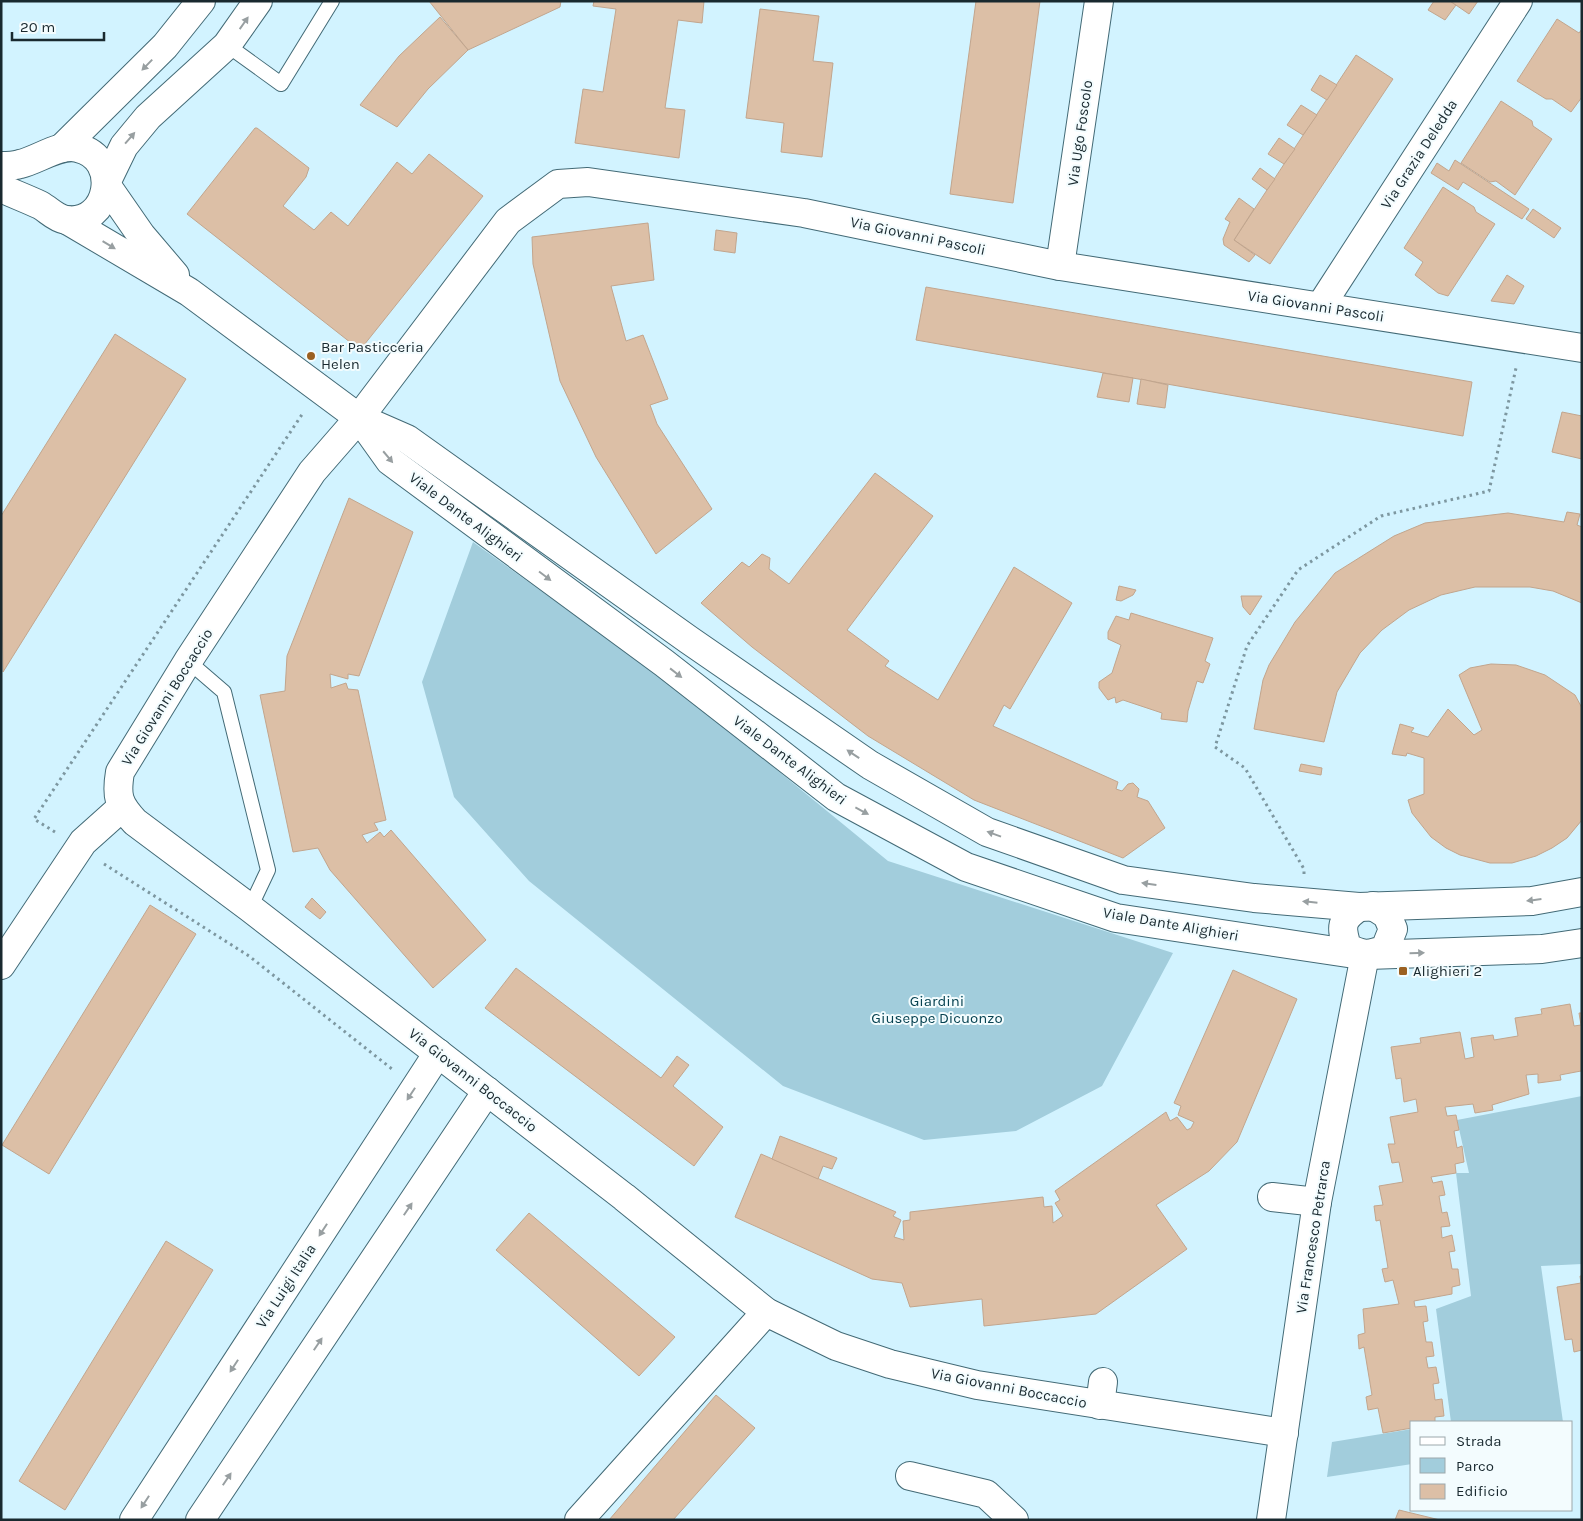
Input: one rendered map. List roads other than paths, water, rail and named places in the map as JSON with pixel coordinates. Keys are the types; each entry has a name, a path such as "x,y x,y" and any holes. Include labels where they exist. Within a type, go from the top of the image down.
{"street":[{"path":"42,206 36,193 35,179 39,165 166,46 201,1"},
{"path":"1,188 42,206 53,216 67,220 81,219 94,212 103,200 107,183 124,146 148,117 227,45 258,1"},
{"name":"Via Ugo Foscolo","path":"1060,266 1099,1"},
{"name":"Via Grazia Deledda","path":"1320,306 1518,1"},
{"path":"1,166 18,165 56,151 78,147 92,153 100,161 107,183"},
{"name":"Via Giovanni Pascoli","path":"359,418 508,221 558,184 588,182 804,213 1060,266 1582,348"},
{"name":"Viale Dante Alighieri","path":"107,183 141,235 189,292"},
{"name":"Viale Dante Alighieri","path":"67,220 189,292 359,418 407,439 696,646 870,765 987,832 1124,880 1254,898 1366,907 1532,901 1582,892"},
{"name":"Viale Dante Alighieri","path":"359,418 390,461 664,664 836,797 966,867 1116,918 1365,955 1542,949 1582,944"},
{"name":"Via Giovanni Boccaccio","path":"359,418 312,472 188,662 120,772 117,790 121,808 135,822 250,908 624,1197 766,1312 836,1346 890,1364 977,1385 1102,1393 1284,1434"},
{"path":"1,965 83,842 121,808"},
{"path":"1366,907 1387,915 1393,929 1385,950 1365,955 1347,947 1342,929 1347,916 1366,907"},
{"name":"Via Francesco Petrarca","path":"1271,1520 1317,1202 1365,955"},
{"name":"Via Luigi Italia","path":"134,1520 438,1053"},
{"path":"200,1520 487,1091"},
{"path":"1272,1198 1317,1202"},
{"path":"579,1520 766,1312"},
{"path":"910,1476 986,1494 1014,1520"}],"lane":[{"path":"227,45 281,84 332,1"},
{"path":"188,662 224,692 268,870 250,908"}],"place":[{"name":"Bar Pasticceria Helen","path":"311,356"},
{"name":"Alighieri 2","path":"1403,971"}],"park label":[{"name":"Giardini Giuseppe Dicuonzo","path":"937,1010"}]}
